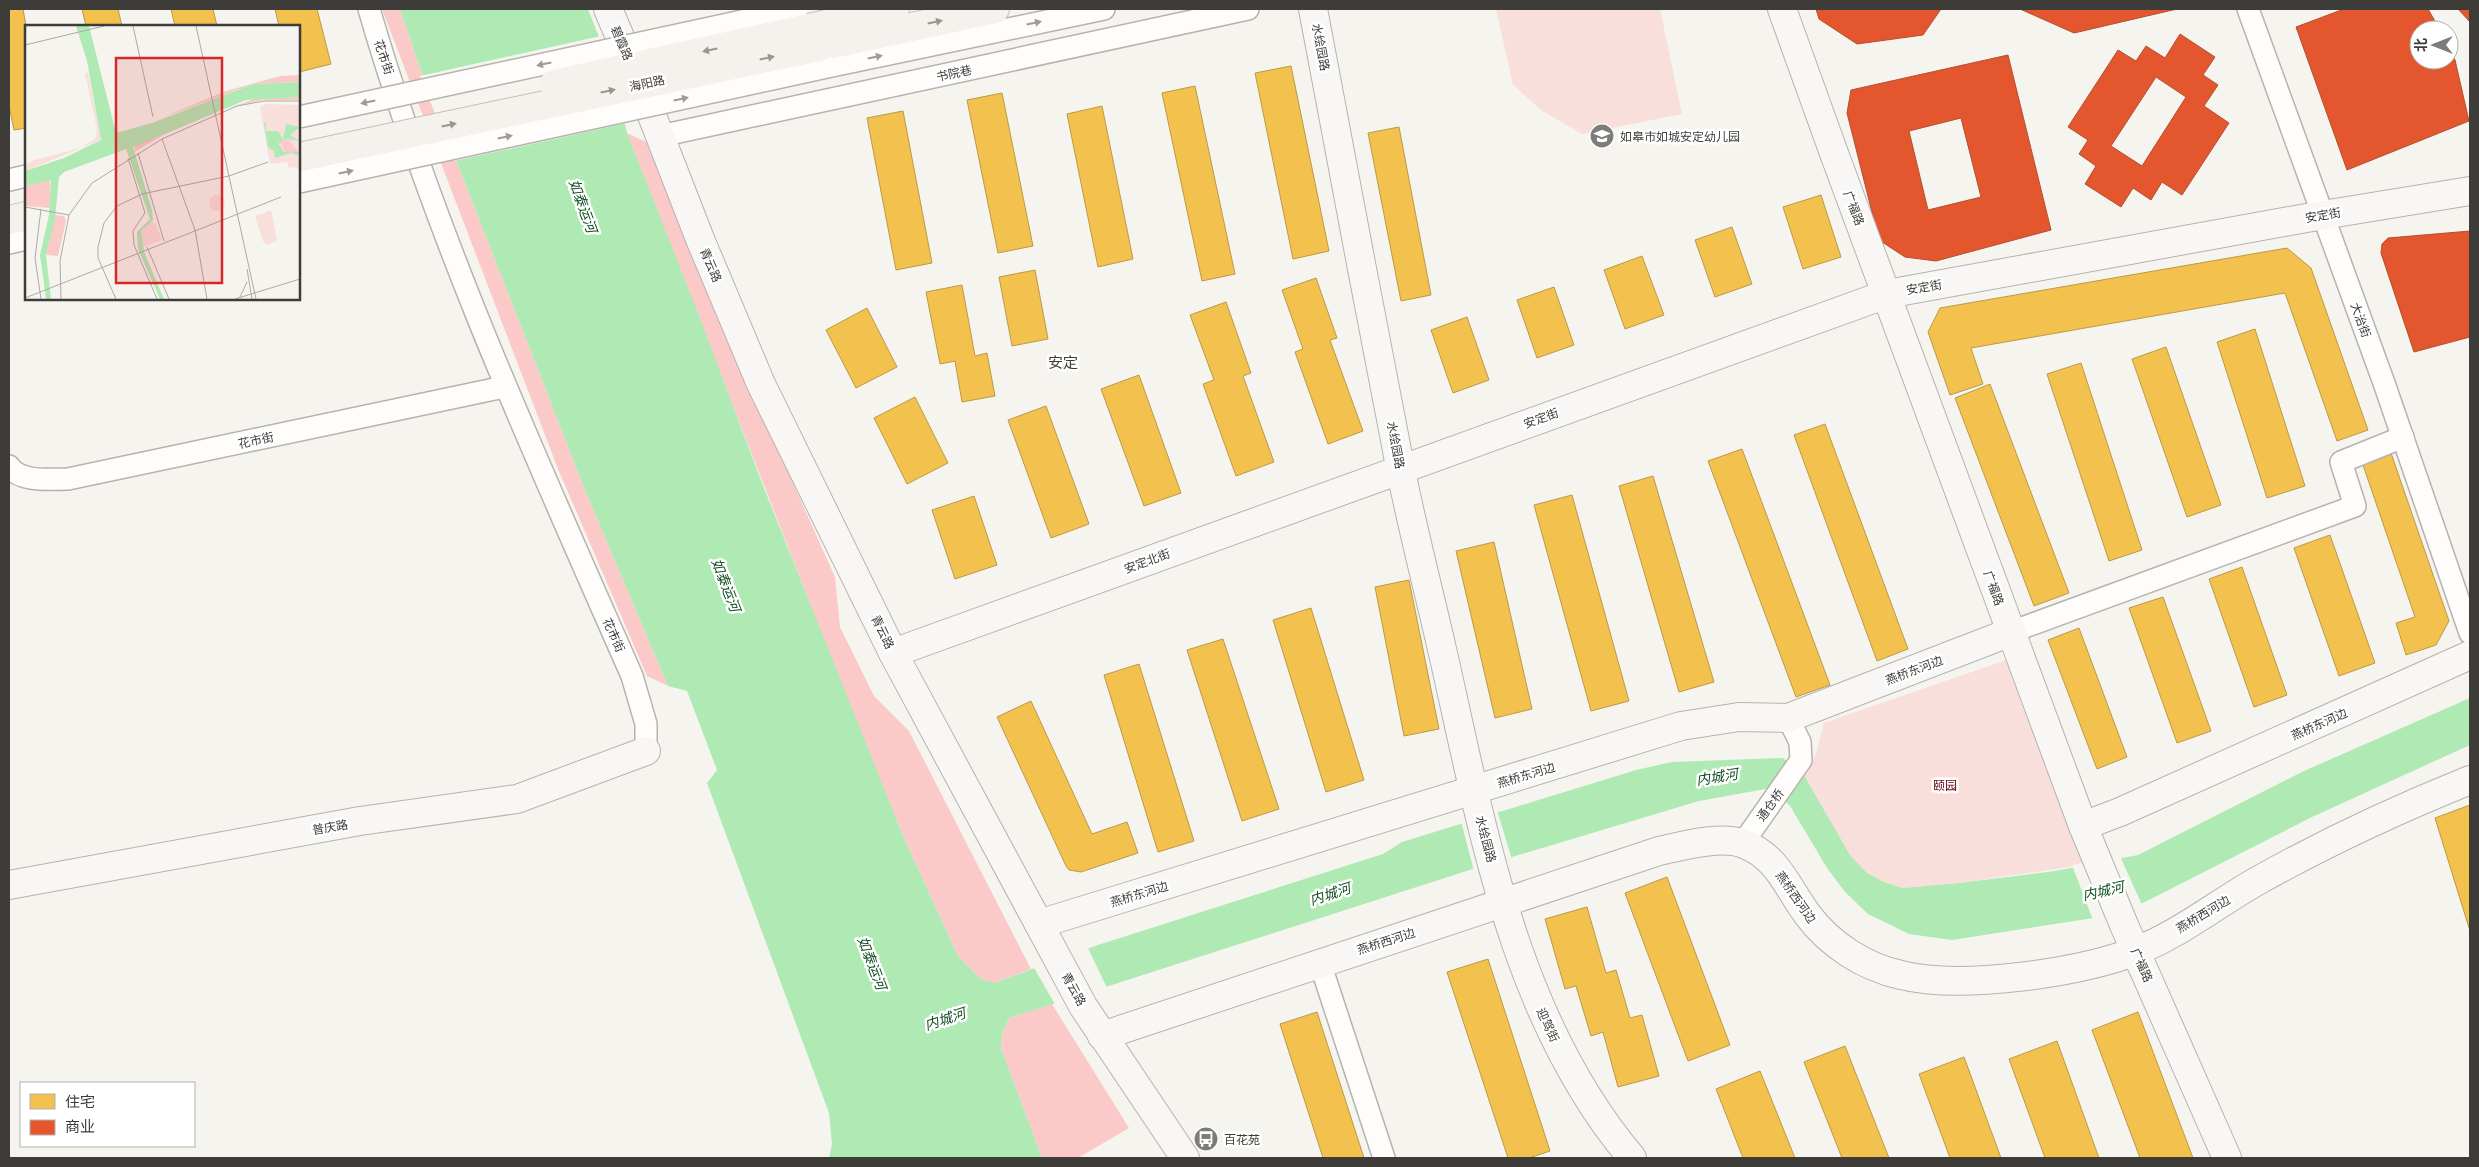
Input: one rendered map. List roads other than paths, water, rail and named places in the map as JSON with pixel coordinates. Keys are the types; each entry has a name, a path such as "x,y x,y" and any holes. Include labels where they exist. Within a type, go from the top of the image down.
{"main road":[{"name":"海阳路","path":"300,157 813,38 895,9"},
{"name":"海阳路","path":"300,139 813,38 995,9"},
{"path":"9,201 25,197"},
{"path":"9,220 25,216"}],"street":[{"name":"花市街","path":"369,9 424,176 504,387 632,676 646,724 646,751"},
{"name":"碧霞路","path":"608,9 637,77"},
{"path":"300,117 813,38 1104,9"},
{"name":"书院巷","path":"660,136 1248,9"},
{"name":"水绘园路","path":"1314,9 1400,469 1476,801 1496,877"},
{"name":"广福路","path":"1782,9 2083,826 2124,925 2227,1158"},
{"name":"大治街","path":"2248,9 2324,215 2470,632"},
{"path":"300,182 813,38"},
{"name":"青云路","path":"637,77 700,239 761,384 893,653 1083,1006 1185,1158"},
{"path":"9,180 25,176"},
{"name":"安定街","path":"1400,469 1887,294 2324,215 2470,191"},
{"path":"9,243 25,239"},
{"name":"花市街","path":"9,466 11,470 34,480 68,479 504,387"},
{"path":"2010,632 2355,506 2341,462 2403,437"},
{"name":"安定北街","path":"893,653 1400,469"},
{"name":"燕桥东河边","path":"1039,924 1476,801 1681,726 1739,717 1788,718 2010,632"},
{"name":"燕桥东河边","path":"2083,826 2120,812 2470,655"},
{"name":"通仓桥","path":"1743,843 1801,760 1800,742 1788,718"},
{"name":"普庆路","path":"9,885 360,821 517,799 646,751"},
{"name":"燕桥西河边","path":"1102,1036 1659,851 1705,841 1743,843 1768,856 1807,914 1829,940 1861,960 1900,975 1952,982 2021,976 2062,970 2136,951 2189,923 2258,880 2344,836 2470,780"},
{"name":"迎驾街","path":"1496,877 1528,978 1546,1023 1568,1065 1601,1120 1632,1158"},
{"path":"1320,963 1384,1158"}],"water":[{"path":"400,9 588,9 614,75 627,133 764,488 904,838 958,956 981,979 994,983 1098,945 1383,854 1402,842 1636,770 1672,762 1783,758 1804,775 1850,855 1867,873 1884,882 1902,888 2055,871 2138,855 2304,771 2470,698 2470,745 2312,817 2145,902 2100,917 1952,940 1909,934 1868,914 1845,892 1827,868 1790,806 1771,788 1699,801 1482,866 1009,1018 1002,1034 1001,1048 1042,1158 829,1158 832,1144 829,1113 707,783 717,770 687,691 668,686 585,490 420,68"}],"place":[{"name":"如皋市如城安定幼儿园","path":"1602,136"},
{"name":"百花苑","path":"1206,1139"}],"district":[{"name":"安定","path":"1063,362"}],"water label":[{"name":"如泰运河","path":"583,206"},
{"name":"如泰运河","path":"726,585"},
{"name":"内城河","path":"1717,777"},
{"name":"内城河","path":"2103,891"},
{"name":"内城河","path":"1330,894"},
{"name":"如泰运河","path":"872,963"},
{"name":"内城河","path":"945,1019"}],"park label":[{"name":"颐园","path":"1945,785"}]}
